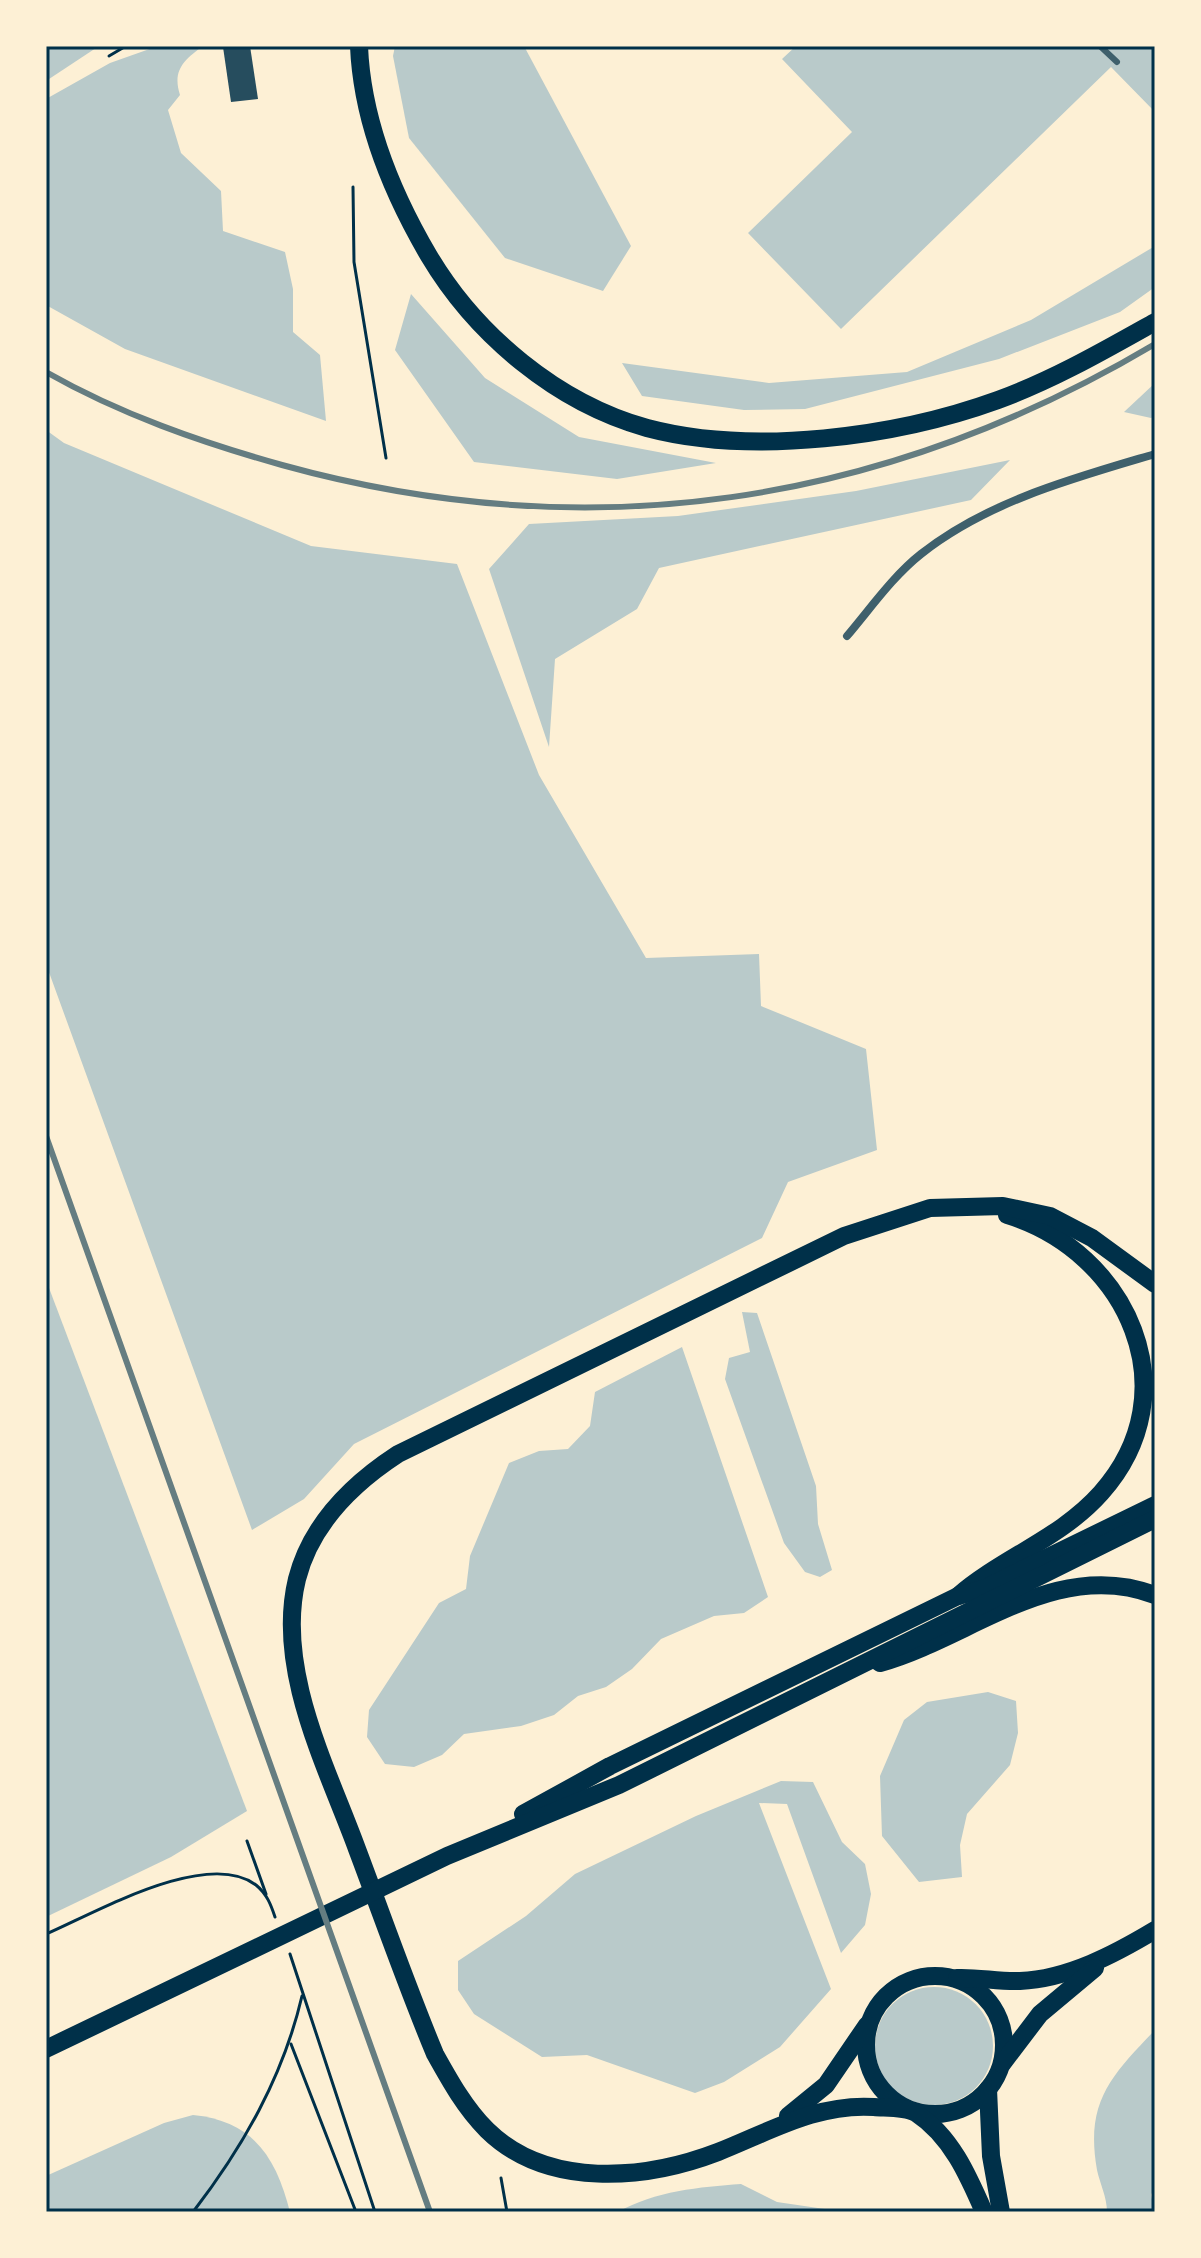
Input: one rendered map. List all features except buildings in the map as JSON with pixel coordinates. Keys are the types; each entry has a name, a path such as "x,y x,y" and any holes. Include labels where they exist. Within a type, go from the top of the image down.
{"main road":[{"path":"359,46 367,105 378,145 415,231 446,285 490,333 547,382 601,411 648,428 747,440 863,433 913,424 1013,394 1155,322"},
{"path":"1155,1284 1103,1245 1050,1216 1028,1209 974,1205 930,1208 844,1236 398,1454 354,1486 313,1539 297,1578 292,1609 293,1644 310,1719 435,2054 459,2096 488,2131 523,2155 558,2169 625,2174 671,2167 718,2152 772,2127 840,2107 955,2111 988,2089 1001,2065 1056,1999 1120,1950 1155,1930"},
{"path":"958,1596 979,1578 1049,1538 1099,1495 1130,1450 1143,1395 1137,1338 1128,1312 1090,1262 1069,1243 1042,1228 974,1205"},
{"path":"447,1856 610,1766 958,1596 983,1589 1155,1505"},
{"path":"46,2049 447,1856 619,1785 1155,1519"},
{"path":"858,1669 889,1661 1018,1603 1047,1594 1100,1585 1155,1595"},
{"path":"772,2127 826,2085 886,1996 910,1980 938,1976 1044,1979 1120,1950"},
{"path":"952,1978 978,1991 996,2012 1004,2038 1001,2065"},
{"path":"870,2019 865,2047 872,2075 889,2097 913,2111 948,2143 965,2168 984,2212"},
{"path":"988,2089 991,2156 1001,2212"}],"street":[{"path":"847,636 918,556 968,521 1075,477 1155,454"}],"lane":[{"path":"1100,46 1117,62"}],"path":[{"path":"109,56 126,46"},
{"path":"353,187 354,262 386,458"},
{"path":"247,1841 278,1923"},
{"path":"46,1934 180,1877 221,1874 254,1884 268,1897"},
{"path":"288,1950 375,2212"},
{"path":"193,2212 247,2136 291,2044 303,1993"},
{"path":"291,2044 356,2212"},
{"path":"501,2178 507,2212"}],"shaded area":[{"path":"46,46 99,46 46,81"},
{"path":"158,46 203,46 181,66 178,79 180,95 168,110 181,153 221,191 223,231 285,252 293,289 293,332 320,355 326,421 125,349 46,305 46,99 110,63"},
{"path":"395,46 524,46 631,246 603,291 505,258 409,138 393,56"},
{"path":"796,46 1155,46 1155,112 1111,67 841,329 748,233 852,132 782,59"},
{"path":"1155,246 1155,287 1120,312 999,359 805,409 744,410 642,396 622,363 769,383 907,372 1031,320"},
{"path":"411,294 485,378 579,437 716,463 617,479 474,462 395,350"},
{"path":"1155,383 1155,416 1151,418 1124,412"},
{"path":"46,430 64,443 311,546 457,564 539,775 646,958 759,954 761,1006 866,1049 877,1150 788,1182 762,1238 354,1444 304,1499 252,1530 46,964"},
{"path":"1010,460 971,500 659,568 637,609 555,659 549,747 489,569 529,524 678,516 856,491"},
{"path":"46,1280 247,1811 171,1857 46,1917"},
{"path":"742,1312 757,1313 816,1486 818,1524 832,1570 820,1577 805,1572 784,1543 725,1379 729,1358 750,1352"},
{"path":"682,1347 768,1597 744,1613 714,1616 661,1639 632,1669 606,1687 578,1696 554,1715 521,1726 464,1734 442,1755 414,1767 385,1764 367,1737 369,1710 439,1603 466,1589 470,1556 509,1463 539,1451 568,1449 590,1426 595,1392"},
{"path":"988,1692 1016,1701 1018,1733 1010,1765 967,1814 960,1845 962,1877 919,1882 882,1836 880,1776 904,1720 927,1702"},
{"path":"781,1781 813,1782 842,1842 865,1864 871,1894 865,1925 841,1953 787,1804 759,1803 831,1989 780,2047 724,2082 695,2093 587,2055 542,2057 474,2014 458,1990 458,1961 526,1916 575,1874 696,1816"},
{"path":"934,1987 956,1992 976,2004 988,2024 993,2046 988,2068 976,2088 956,2100 934,2105 912,2100 892,2088 880,2068 875,2046 880,2024 892,2004 912,1992"},
{"path":"1155,2030 1155,2185 1151,2195 1155,2212 1107,2212 1094,2146 1098,2108 1114,2077"},
{"path":"193,2115 232,2125 259,2145 277,2174 290,2212 46,2212 46,2176 164,2123"},
{"path":"741,2184 777,2202 845,2212 618,2212 662,2195"}],"railway":[{"path":"46,372 161,426 282,465 396,491 510,505 621,507 731,497 840,476 947,443 1052,399 1155,344"},
{"path":"46,1136 430,2212"}]}
